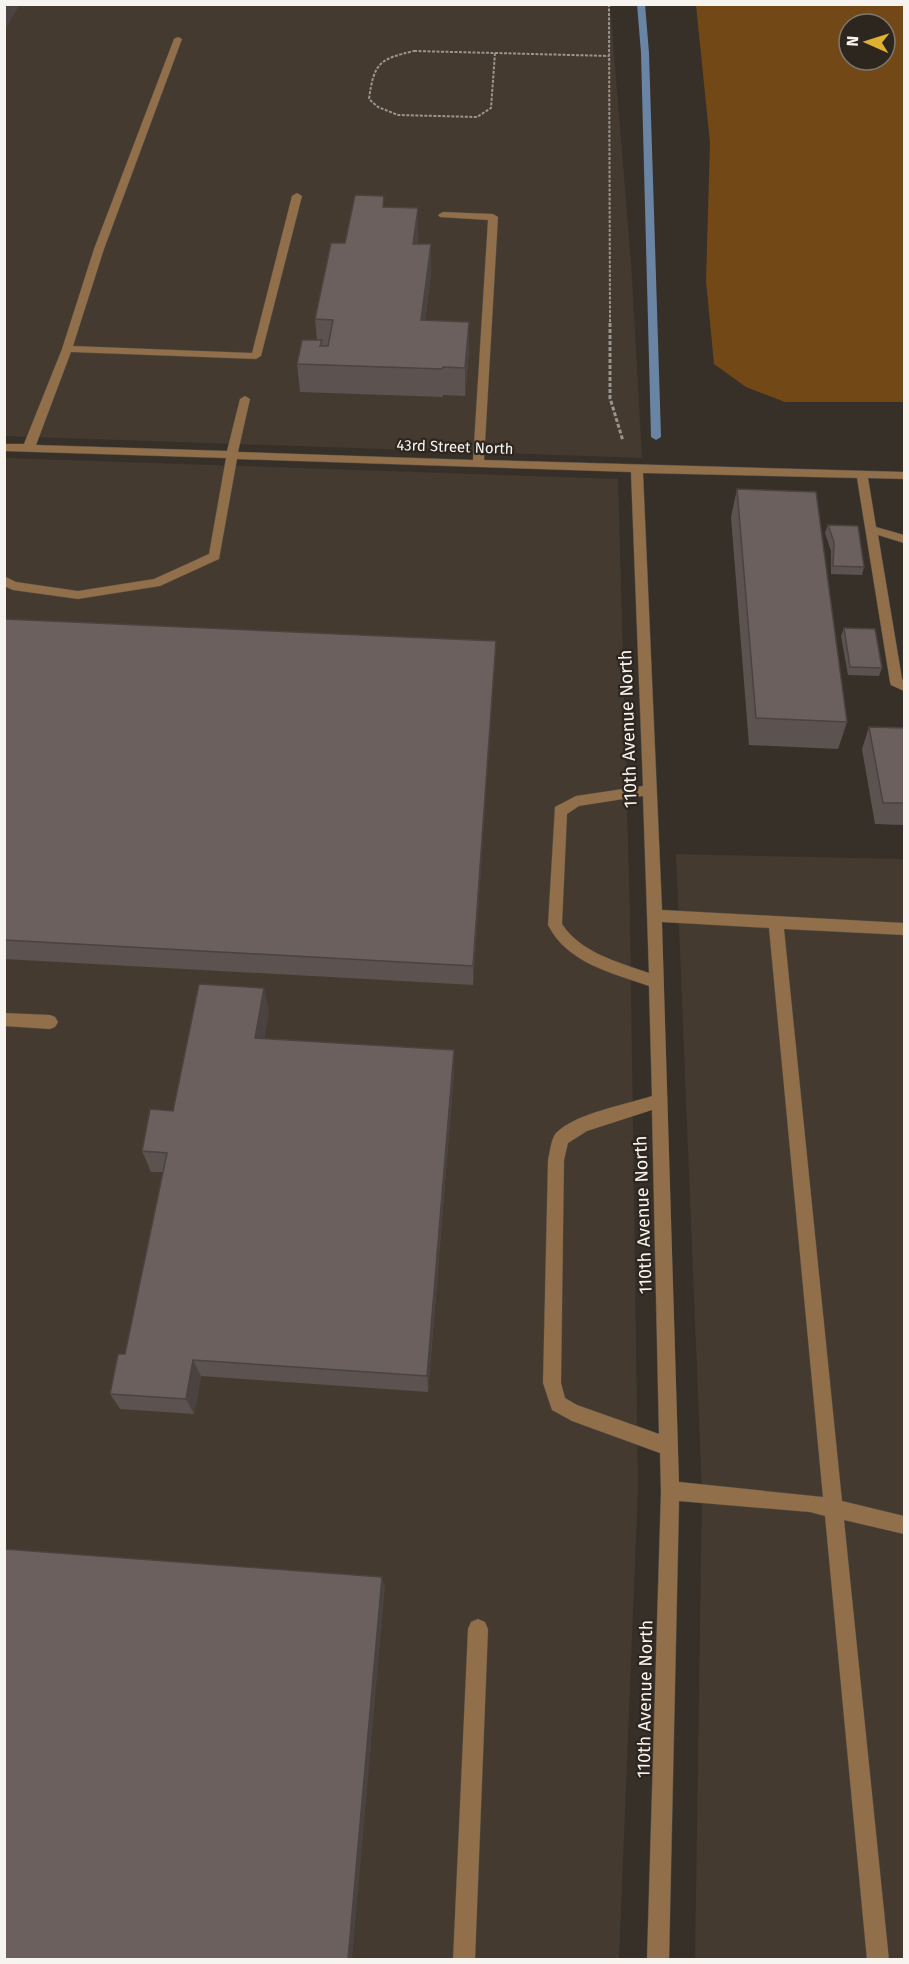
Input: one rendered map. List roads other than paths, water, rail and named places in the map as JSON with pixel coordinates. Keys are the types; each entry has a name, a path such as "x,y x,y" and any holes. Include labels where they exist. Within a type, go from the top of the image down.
{"street":[{"path":"28,447 67,349 99,249 178,39"},
{"path":"67,349 256,356 297,196"},
{"path":"443,215 493,217 478,463"},
{"path":"4,580 13,586 78,595 156,583 214,556 232,454 245,399"},
{"name":"43rd Street North","path":"4,447 637,469 904,475"},
{"name":"110th Avenue North","path":"637,469 655,916 670,1491 658,1959"},
{"path":"862,474 896,682 904,686"},
{"path":"871,529 904,539"},
{"path":"650,790 576,801 560,811 555,925 559,934 579,952 656,982"},
{"path":"655,916 904,929"},
{"path":"776,922 878,1959"},
{"path":"4,1019 50,1022"},
{"path":"659,1101 582,1125 561,1140 555,1160 552,1383 558,1404 572,1413 669,1447"},
{"path":"670,1491 810,1503 904,1525"},
{"path":"464,1959 478,1629"}],"waterway":[{"path":"641,4 645,53 656,437"}]}
